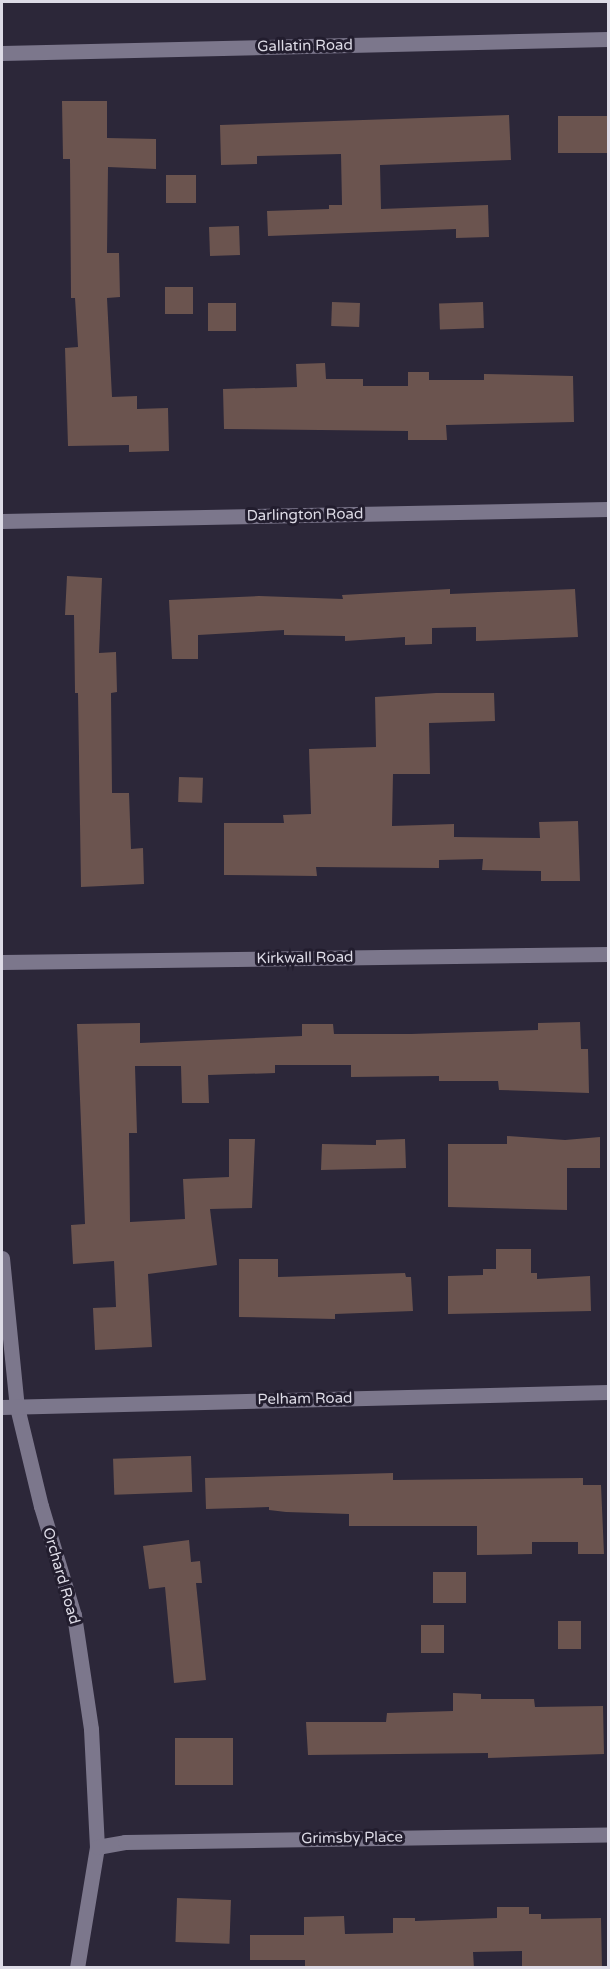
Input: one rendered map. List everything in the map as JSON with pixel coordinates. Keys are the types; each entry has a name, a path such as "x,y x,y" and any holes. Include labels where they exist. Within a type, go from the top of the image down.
{"street":[{"name":"Gallatin Road","path":"2,53 609,39"},
{"name":"Darlington Road","path":"2,521 609,509"},
{"name":"Kirkwall Road","path":"2,962 609,954"},
{"name":"Orchard Road","path":"2,1258 17,1407 41,1506 74,1615 91,1730 97,1847 77,1968"},
{"name":"Pelham Road","path":"2,1407 609,1392"},
{"name":"Grimsby Place","path":"97,1847 125,1842 609,1834"}],"building":[{"path":"62,101 107,101 107,138 156,139 156,169 108,167 107,253 119,253 120,297 107,298 112,397 137,396 137,409 168,408 169,451 129,452 129,445 68,446 65,348 78,347 75,298 71,298 70,159 63,159"},
{"path":"509,115 511,160 380,165 381,209 488,205 489,237 456,238 456,229 268,236 267,211 329,209 329,205 342,205 341,154 257,156 257,164 221,165 220,125"},
{"path":"558,116 608,116 608,153 558,153"},
{"path":"166,175 196,175 196,203 166,203"},
{"path":"239,226 240,255 210,256 209,227"},
{"path":"165,287 193,287 193,314 165,314"},
{"path":"332,302 360,303 359,327 331,326"},
{"path":"483,302 484,328 440,330 439,304"},
{"path":"208,303 236,303 236,331 208,331"},
{"path":"325,363 326,379 363,379 363,386 408,386 408,372 429,372 429,380 484,380 484,374 573,376 574,422 446,425 447,440 408,440 408,431 224,429 223,389 297,387 296,364"},
{"path":"67,576 102,578 99,653 116,652 117,692 111,693 112,793 129,793 131,849 143,848 144,884 81,887 78,693 75,693 74,615 65,615"},
{"path":"450,589 450,594 575,589 578,637 476,641 476,627 432,628 432,644 405,645 405,637 345,641 345,636 284,635 284,630 198,635 198,659 172,659 169,600 259,596 343,599 342,595"},
{"path":"436,693 494,693 495,721 429,723 430,774 393,774 392,826 454,824 454,837 540,838 539,822 578,821 580,881 541,881 541,871 482,870 483,859 439,860 439,868 316,867 317,876 224,875 224,823 284,823 283,815 311,814 309,749 376,747 375,697"},
{"path":"179,777 203,778 202,803 178,802"},
{"path":"580,1022 581,1049 588,1049 589,1093 499,1090 498,1081 439,1081 439,1076 351,1077 351,1065 275,1065 275,1073 208,1075 209,1103 182,1103 181,1066 135,1066 137,1133 129,1133 130,1222 185,1219 183,1179 229,1177 229,1139 255,1139 252,1208 210,1209 217,1265 148,1274 152,1347 95,1350 93,1308 116,1307 114,1261 73,1264 71,1225 85,1224 77,1024 140,1023 140,1043 302,1036 302,1024 333,1024 334,1034 411,1034 538,1030 538,1023"},
{"path":"507,1136 565,1140 600,1137 600,1168 567,1168 567,1210 448,1207 448,1144 507,1144"},
{"path":"405,1139 406,1168 321,1170 322,1144 376,1145 376,1140"},
{"path":"496,1249 531,1249 531,1273 537,1273 537,1279 590,1276 591,1311 448,1314 448,1276 483,1275 483,1269 496,1269"},
{"path":"239,1259 278,1259 278,1277 405,1273 406,1277 411,1277 413,1311 335,1314 335,1319 239,1317"},
{"path":"191,1456 192,1492 114,1495 113,1459"},
{"path":"393,1473 393,1480 583,1478 583,1485 601,1485 604,1554 578,1554 578,1542 532,1542 532,1554 477,1555 477,1526 349,1526 349,1514 286,1512 269,1510 269,1507 206,1509 205,1478"},
{"path":"189,1540 191,1562 200,1561 202,1583 196,1583 206,1680 174,1683 165,1587 149,1589 143,1546"},
{"path":"433,1572 466,1572 466,1603 433,1603"},
{"path":"558,1621 581,1621 581,1649 558,1649"},
{"path":"421,1625 444,1625 444,1653 421,1653"},
{"path":"453,1693 481,1694 481,1699 534,1699 535,1707 603,1706 604,1754 488,1758 488,1753 308,1755 306,1722 386,1722 387,1713 453,1711"},
{"path":"175,1738 233,1738 233,1785 175,1785"},
{"path":"177,1898 231,1900 229,1944 175,1942"},
{"path":"497,1907 529,1907 529,1914 541,1914 541,1919 601,1918 602,1968 522,1968 522,1951 473,1952 474,1968 324,1968 305,1966 305,1960 250,1960 250,1935 304,1935 304,1917 344,1916 345,1934 393,1933 393,1918 415,1918 415,1921 497,1918"}]}
